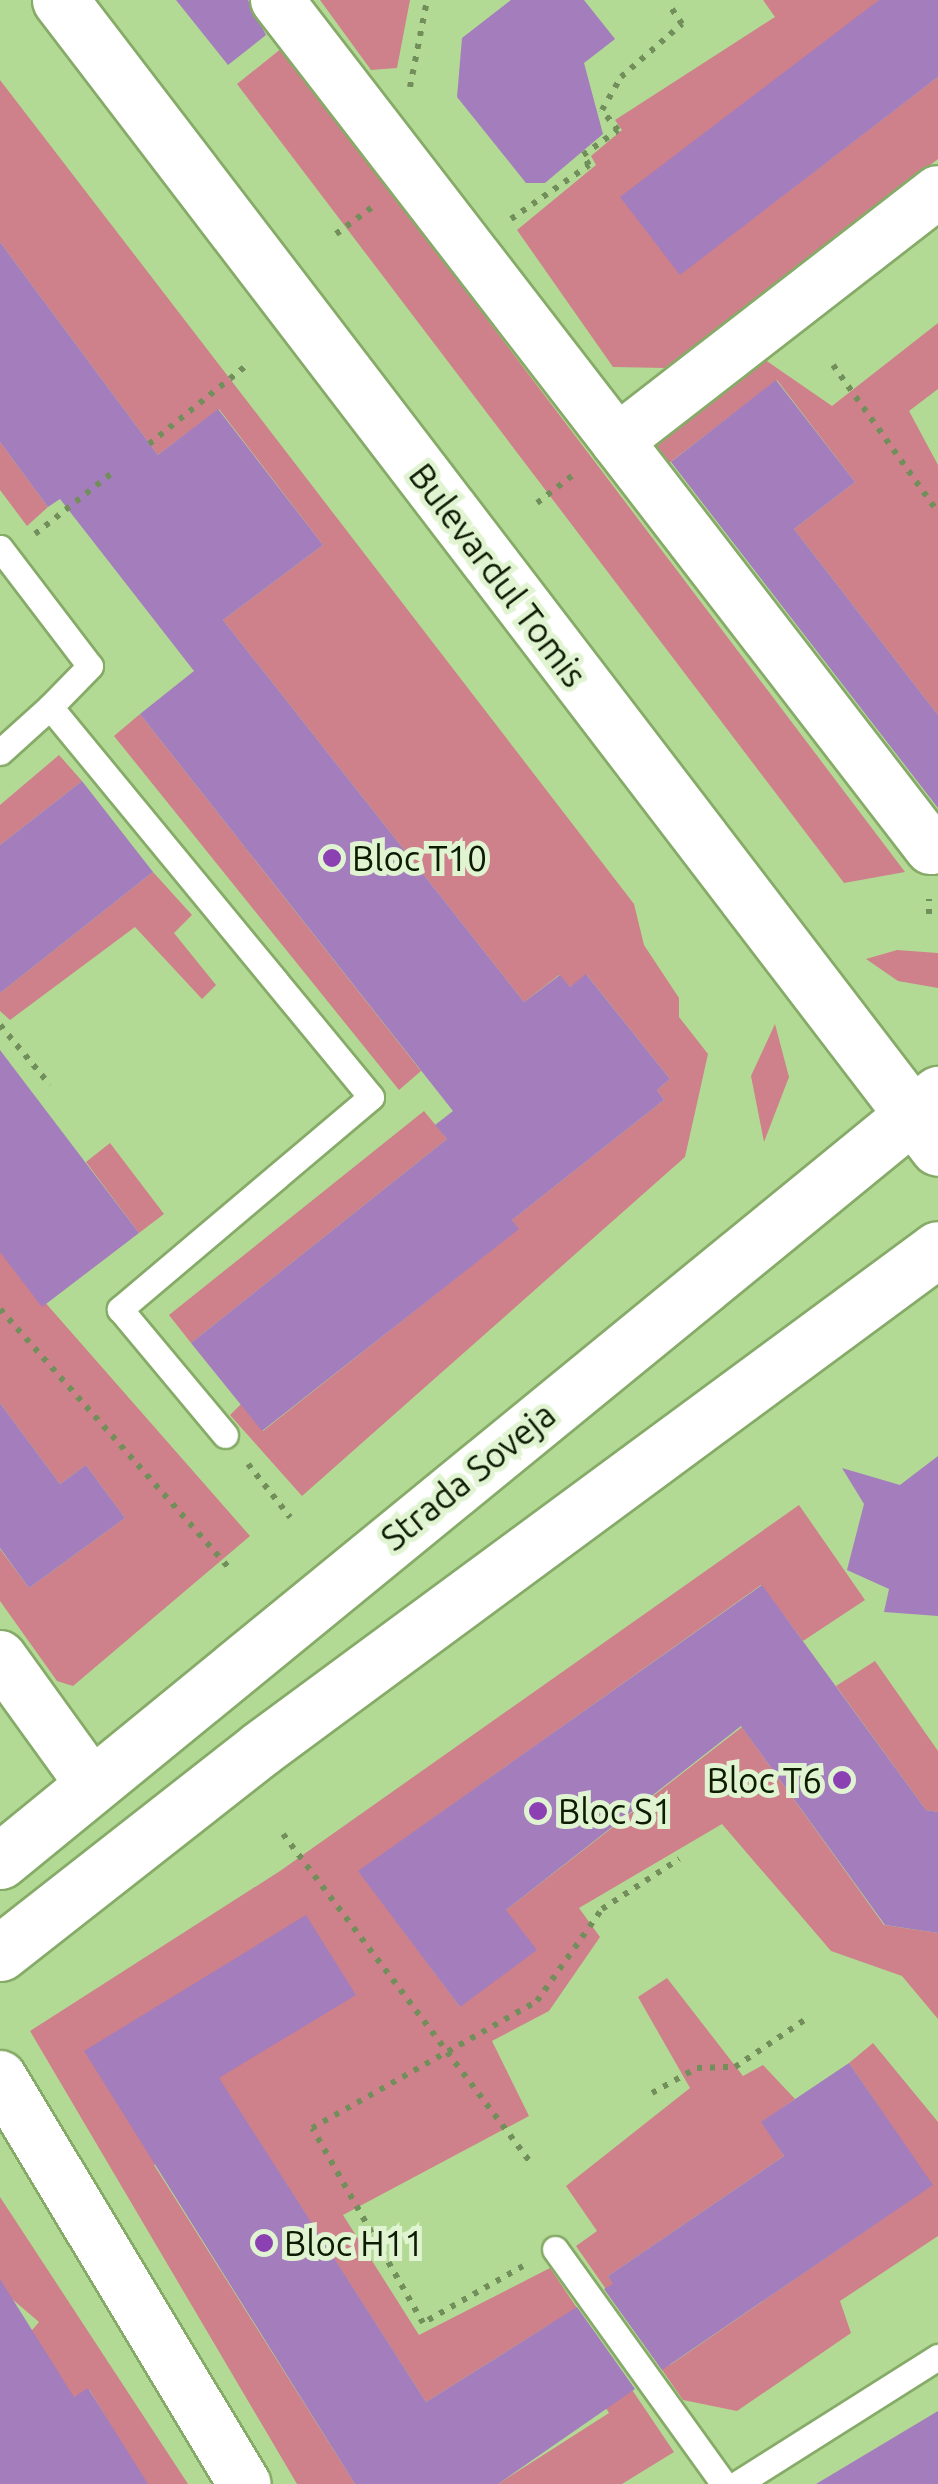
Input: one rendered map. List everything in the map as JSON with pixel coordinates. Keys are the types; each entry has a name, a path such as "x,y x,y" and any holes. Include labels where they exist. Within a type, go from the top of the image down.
{"main road":[{"name":"Bulevardul Tomis","path":"60,0 929,1119"},
{"name":"Strada Soveja","path":"0,1861 90,1782 929,1119"},
{"path":"0,1953 260,1749 938,1249"}],"street":[{"path":"277,0 931,848"},
{"path":"618,441 938,192"},
{"path":"0,1657 90,1782"},
{"path":"0,2077 246,2484"}],"lane":[{"path":"0,752 90,666 3,552"},
{"path":"50,706 372,1096 120,1309 225,1435"},
{"path":"554,2248 724,2484"},
{"path":"738,2484 938,2357"}],"path":[{"path":"372,124 408,92 427,0"},
{"path":"469,249 588,165 583,155 618,130 602,110 621,77 682,24 668,3"},
{"path":"833,365 938,512"},
{"path":"150,444 247,366"},
{"path":"3,552 112,472"},
{"path":"0,1025 50,1085"},
{"path":"0,1309 229,1568"},
{"path":"225,1435 290,1518"},
{"path":"284,1834 532,2165"},
{"path":"554,2248 423,2323 312,2128 537,2002 602,1910 679,1859"},
{"path":"652,2093 697,2068 736,2067 806,2019"}],"shaded area":[{"path":"320,0 410,0 397,68 371,70"},
{"path":"763,0 879,0 680,274 938,77 938,159 665,368 613,367 517,230 596,165 591,156 622,130 615,120 775,17"},
{"path":"282,48 905,872 844,883 237,84"},
{"path":"0,80 634,904 644,945 679,998 679,1017 708,1054 685,1157 302,1496 230,1415 241,1404 263,1431 518,1229 512,1220 664,1100 657,1090 670,1079 587,975 570,987 559,975 524,1002 223,620 323,545 219,409 158,455 0,242"},
{"path":"938,323 938,389 909,411 938,465 938,715 794,529 855,482 777,380 668,464 655,446 761,357 832,406"},
{"path":"0,442 48,507 27,526 0,490"},
{"path":"140,714 421,1071 399,1090 114,736"},
{"path":"59,755 82,781 0,845 0,805"},
{"path":"153,872 192,915 174,933 216,985 202,999 135,927 10,1020 0,1011 0,993"},
{"path":"897,950 938,953 938,988 898,981 866,959"},
{"path":"775,1024 789,1077 764,1142 751,1076"},
{"path":"424,1111 447,1139 191,1343 169,1315"},
{"path":"110,1143 164,1214 139,1233 86,1162"},
{"path":"0,1251 250,1536 73,1686 57,1681 0,1601 0,1549 29,1588 125,1518 86,1465 60,1484 0,1403"},
{"path":"799,1505 865,1600 803,1641 761,1585 359,1871 460,2007 506,1910 742,1727 884,1925 938,1933 938,2019 902,1976 831,1951 722,1824 579,1908 600,1937 549,2011 492,2041 529,2116 343,2215 419,2335 550,2268 674,2452 622,2484 498,2484 609,2413 552,2323 426,2402 240,2112 154,2165 355,2484 297,2484 30,2031 280,1871"},
{"path":"875,1661 938,1751 938,1812 926,1810 836,1686"},
{"path":"667,1978 743,2076 763,2065 795,2099 762,2122 784,2156 608,2276 670,2365 932,2185 849,2063 873,2043 938,2122 938,2236 840,2301 851,2333 737,2411 683,2400 576,2246 597,2231 566,2186 690,2088 638,1997"},
{"path":"0,2197 188,2484 146,2484 89,2389 74,2397 0,2368 39,2322 12,2299 0,2303"}],"building":[{"path":"176,0 248,0 266,35 228,65"},
{"path":"511,0 584,0 615,39 584,63 603,134 545,183 526,183 457,97 462,38"},
{"path":"879,0 938,0 938,77 680,275 620,197"},
{"path":"0,242 158,455 218,409 323,545 223,620 524,1002 560,975 570,987 586,974 670,1079 657,1090 664,1100 512,1220 519,1229 262,1431 191,1343 447,1139 435,1125 453,1111 140,714 194,671 60,499 48,507 0,442"},
{"path":"776,380 855,482 794,529 938,715 938,808 671,462"},
{"path":"82,781 153,872 0,993 0,845"},
{"path":"0,1050 139,1233 42,1307 0,1252"},
{"path":"0,1403 60,1484 86,1465 125,1518 29,1588 0,1548"},
{"path":"938,1456 938,1616 884,1612 889,1589 847,1570 864,1504 842,1468 900,1485"},
{"path":"762,1585 926,1810 938,1812 938,1933 885,1925 741,1726 506,1910 537,1950 460,2007 358,1871"},
{"name":"Bloc H11","path":"306,1915 356,1995 219,2078 426,2402 577,2307 635,2389 498,2484 355,2484 84,2051"},
{"path":"849,2063 933,2185 662,2370 604,2289 613,2284 608,2276 784,2156 761,2122"},
{"path":"0,2279 74,2397 88,2388 148,2484 0,2484"},
{"path":"938,2411 938,2484 816,2484"}],"place":[{"name":"Bloc T10","path":"332,858"},
{"name":"Bloc T6","path":"842,1780"},
{"name":"Bloc S1","path":"538,1811"},
{"name":"Bloc H11","path":"264,2243"}]}
